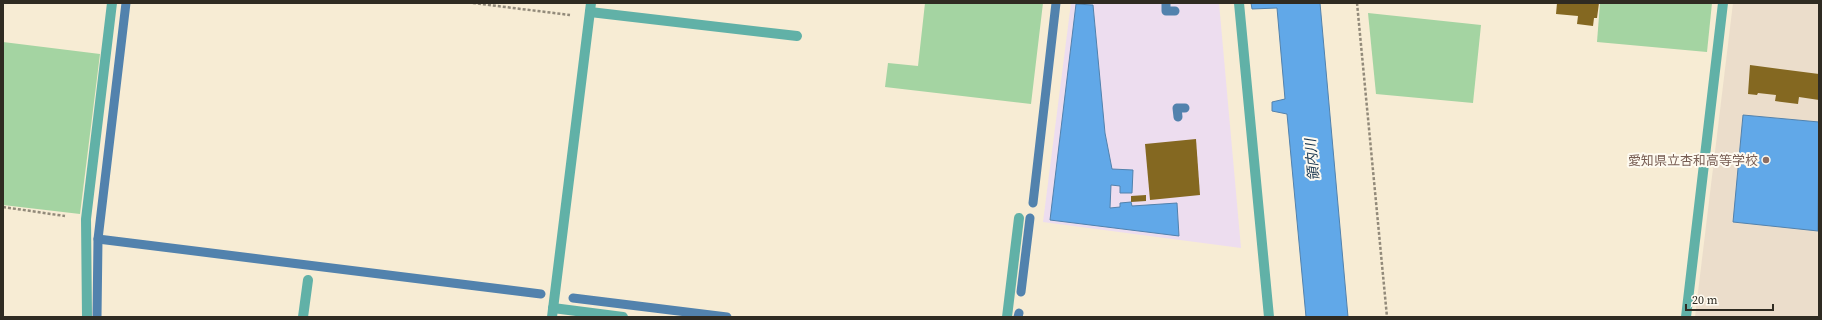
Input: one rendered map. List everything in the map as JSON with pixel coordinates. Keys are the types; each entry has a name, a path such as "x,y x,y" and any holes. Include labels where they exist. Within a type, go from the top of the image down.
{"street":[{"path":"87,317 86,219 112,3"},
{"path":"1239,3 1269,317"},
{"path":"1686,317 1723,3"},
{"path":"623,317 553,313 590,11 797,36"},
{"path":"1007,317 1019,218"},
{"path":"303,317 308,280"}],"path":[{"path":"473,3 590,11"},
{"path":"1357,3 1387,317"},
{"path":"3,207 86,219"}],"shaded area":[{"path":"1071,3 1219,3 1241,248 1043,222"},
{"name":"愛知県立杏和高等学校","path":"1733,3 1819,3 1819,317 1695,317"}],"green space":[{"path":"925,3 1043,3 1031,104 885,87 888,63 918,66"},
{"path":"1600,3 1712,3 1707,52 1597,42"},
{"path":"1368,13 1481,25 1473,103 1376,94"},
{"path":"3,42 100,54 80,214 3,205"}],"water":[{"name":"領内川","path":"1251,3 1320,3 1348,317 1306,317 1287,114 1272,111 1272,102 1285,99 1277,8 1252,9"},
{"path":"1076,4 1093,5 1105,133 1112,169 1133,170 1132,193 1120,193 1120,186 1111,185 1110,208 1120,207 1120,203 1131,202 1132,206 1177,203 1179,236 1050,220"},
{"path":"1743,115 1819,122 1818,231 1733,222"}],"building":[{"path":"1557,3 1599,3 1597,18 1594,18 1593,26 1577,24 1578,16 1556,14"},
{"path":"1750,65 1819,74 1819,100 1799,97 1798,104 1775,101 1776,95 1758,93 1757,95 1748,94"},
{"path":"1196,139 1200,195 1150,200 1145,144"},
{"path":"1146,195 1146,201 1131,202 1131,196"}],"waterway":[{"path":"97,317 98,239 126,3"},
{"path":"1033,203 1056,3"},
{"path":"1166,3 1166,11 1175,11"},
{"path":"1178,117 1177,108 1185,108"},
{"path":"1021,292 1030,218"},
{"path":"98,239 541,294"},
{"path":"573,298 727,317"},
{"path":"1018,317 1019,313"}],"place":[{"name":"愛知県立杏和高等学校","path":"1766,160"}]}
